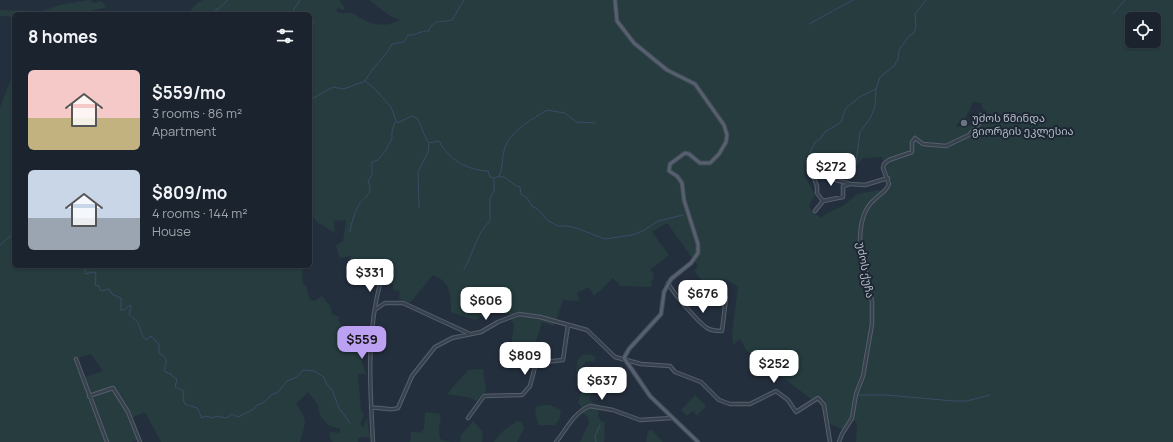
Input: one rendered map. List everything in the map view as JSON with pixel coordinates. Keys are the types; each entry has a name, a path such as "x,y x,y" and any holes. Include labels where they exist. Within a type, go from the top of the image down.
{"main road":[{"path":"615,0 617,21 634,43 672,73 698,87 720,118 727,132 727,138 721,151 710,163 700,163 689,154 685,153 674,159 669,167 669,171 677,176 682,182 684,200 689,213 698,250 693,261 673,276 668,283 664,292 661,314 629,349 624,358 650,396 698,442"}],"street":[{"name":"უძოს ქუჩა","path":"839,442 852,418 856,394 863,376 872,324 872,302 860,234 867,207 888,188 890,184 884,170 884,164 889,160 912,152 912,142 915,138 923,144 948,145 969,136 981,122 982,116"},
{"path":"823,201 817,193 817,186 809,165 810,162 823,170 832,179 851,184 865,185 875,183 884,177 888,178"},
{"path":"815,211 823,201 843,197 843,186 851,184"},
{"path":"373,442 369,399 369,354 381,280"},
{"path":"668,283 703,325 715,332 722,332 726,298"},
{"path":"375,310 385,303 403,303 470,335"},
{"path":"371,408 396,409 412,376 435,347 452,338 482,332 505,319 520,314 540,317 587,330 611,354 641,364 670,366 675,372 701,382 719,400 730,404 750,404 776,391 788,400 796,412 818,398 824,405 830,442"},
{"path":"468,418 484,396 522,395 530,386 536,363 563,360 568,325"},
{"path":"76,359 107,442"},
{"path":"89,396 113,388 128,412 140,442"},
{"path":"556,442 566,430 575,414 590,406 614,410 640,420 672,418"}],"green space":[{"path":"89,0 94,3 101,1 107,7 86,12 12,12 12,17 0,16 0,10 43,11 60,5"},
{"path":"203,0 339,0 345,8 343,10 338,8 336,10 338,12 352,13 375,24 386,25 400,20 390,16 369,0 1173,0 1173,442 856,442 857,423 851,419 843,430 826,422 821,403 814,401 746,350 740,339 733,345 732,334 738,286 724,279 719,279 717,291 711,292 694,271 698,266 667,223 652,232 669,255 650,270 654,273 651,287 620,286 613,278 594,296 589,287 577,293 580,301 563,300 554,326 542,322 534,348 541,348 537,361 509,362 514,325 504,303 475,320 451,312 451,300 447,285 433,275 410,303 399,299 400,291 393,290 393,284 379,275 372,279 361,276 364,260 356,259 352,280 347,279 351,256 340,258 336,246 343,241 346,220 334,221 335,233 317,222 312,216 312,12 190,12 197,3","holes":["973,102 982,103 982,108 986,110 986,114 978,116 970,125 957,127 956,125 965,120","882,157 889,184 886,189 857,194 843,206 827,213 821,218 811,210 809,205 815,195 805,176 804,165 808,159 826,169 856,167 863,158"]},
{"path":"12,77 12,268 302,268 303,284 306,286 310,300 314,301 322,296 330,306 332,314 339,317 338,319 347,336 356,344 366,374 358,374 361,411 364,415 360,424 363,427 367,418 370,437 358,438 358,442 333,442 330,438 330,432 340,433 340,429 328,425 320,416 318,405 308,392 296,404 303,414 305,422 300,442 161,442 145,412 129,419 137,440 131,442 0,442 0,107","holes":["91,354 103,371 82,378 76,367 75,359"]},
{"path":"584,354 593,355 596,358 594,361 586,362 582,366 583,372 590,378 592,392 589,398 593,403 600,405 598,415 601,421 605,422 604,442 580,442 589,423 588,417 581,412 581,406 578,403 584,381 576,370 578,359"},
{"path":"483,369 486,392 482,394 477,401 471,398 447,394 468,370"},
{"path":"695,395 706,406 697,416 693,411 687,416 681,410"},
{"path":"550,405 561,410 559,420 555,425 538,425 535,410 537,406"},
{"path":"425,412 441,414 439,430 440,439 452,442 410,442 411,431 420,433 424,429"},
{"path":"473,421 483,432 482,442 460,442 461,435"},
{"path":"517,421 522,422 524,428 517,442 494,442 503,431"},
{"path":"652,430 663,442 646,442 648,431"}],"waterway":[{"path":"213,12 228,0"},
{"path":"292,12 300,0"},
{"path":"365,81 392,44 404,42 408,35 429,31 435,23 452,20 464,0"},
{"path":"809,24 853,0"},
{"path":"855,170 860,132 871,117 875,106 876,89 880,77 894,66 898,59 899,50 909,36 914,33 916,26 915,14 926,0"},
{"path":"1113,14 1125,0"},
{"path":"312,99 333,87 344,89 365,81 374,88 391,107 397,123 412,116 417,118 429,143 439,141 453,159 473,169 488,171 490,177 494,178 499,176 502,168 505,147 510,138 525,124 547,110 565,113 576,122 595,123"},
{"path":"810,153 815,142 821,138 825,132 841,122 846,108 861,96 876,89"},
{"path":"350,232 357,208 370,190 368,181 372,174 372,162 378,160 386,150 392,138 392,131 395,122"},
{"path":"419,207 418,172 428,152 429,144"},
{"path":"499,176 506,178 516,186 520,187 521,194 527,198 533,207 538,209 547,220 558,226 568,226 579,229 605,239 632,235 643,231 658,221 683,215"},
{"path":"464,269 481,232 490,221 490,198 494,191 494,179"},
{"path":"0,245 12,235"},
{"path":"86,268 85,270 86,274 93,272 96,273 95,285 99,286 101,291 109,289 112,294 121,298 121,310 124,310 130,305 129,315 137,321 143,336 146,340 151,336 159,344 159,353 163,355 166,360 165,372 171,374 177,379 175,387 184,391 183,399 185,404 197,408 202,418 206,416 213,418 216,416 226,418 232,414 238,417 254,409 257,405 265,402 271,395 278,392 287,381 297,377 303,370 314,371 324,377 326,383 332,390 339,408 350,423"},
{"path":"858,395 886,395 954,401 967,401 990,395"},
{"path":"596,442 595,436 600,425"}],"place":[{"name":"უძოს წმინდა გიორგის ეკლესია","path":"964,123"}]}
